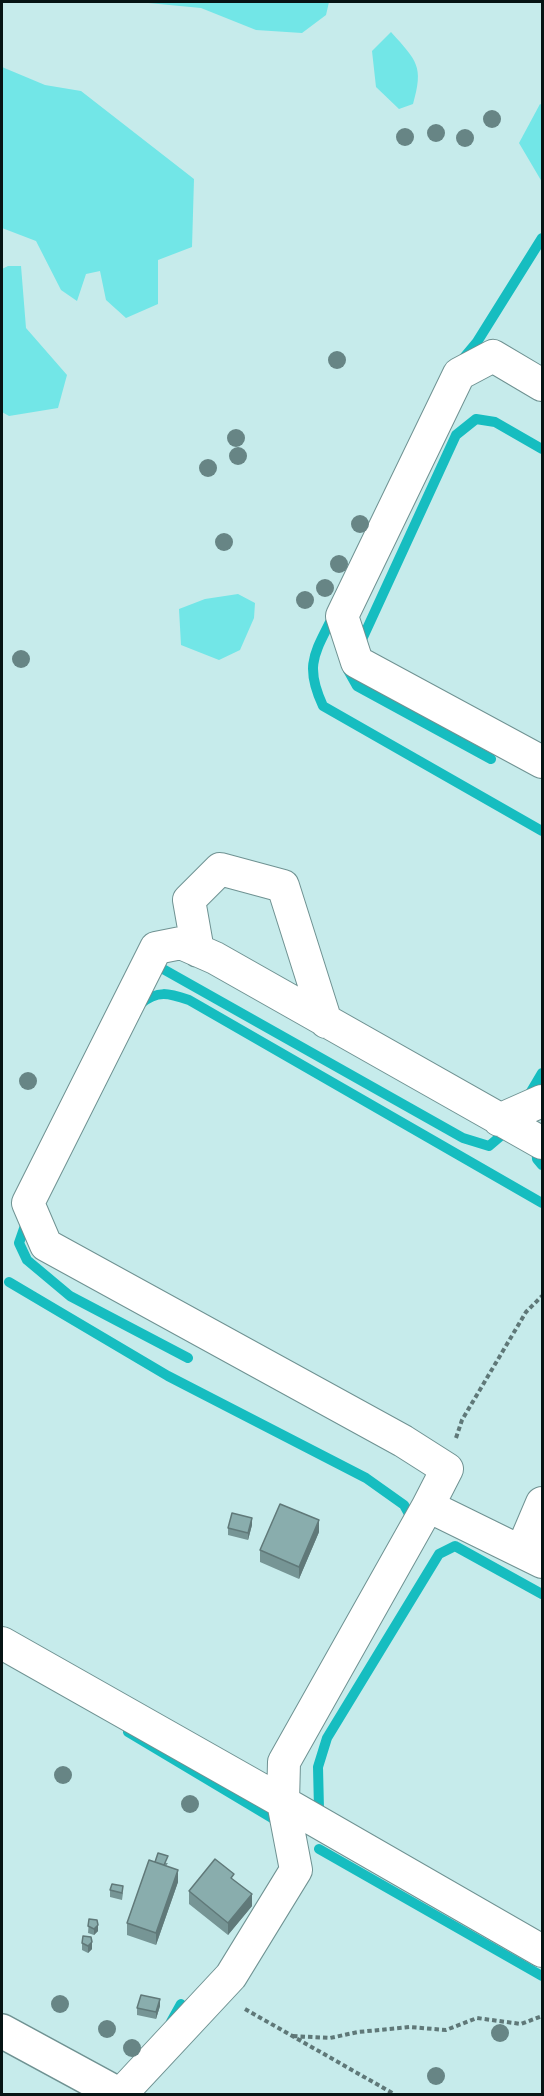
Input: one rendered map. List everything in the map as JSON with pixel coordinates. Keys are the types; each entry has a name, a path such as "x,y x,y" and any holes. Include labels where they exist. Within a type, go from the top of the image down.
{"street":[{"path":"543,385 493,356 459,374 342,615 357,662 543,762"},
{"path":"198,951 189,900 220,869 283,886 326,1022"},
{"path":"2,2031 119,2094 231,1976 296,1870 283,1802 284,1762 447,1469 403,1441 46,1245 28,1203 156,948 181,943 198,951 543,1143"},
{"path":"499,1120 543,1101"},
{"path":"428,1506 532,1556 543,1503"},
{"path":"2,1643 543,1951"}],"path":[{"path":"447,1469 462,1420 526,1312 543,1296"},
{"path":"216,1992 394,2094"},
{"path":"293,2036 330,2038 358,2032 410,2027 446,2030 477,2018 521,2024 543,2016"}],"shaded area":[{"path":"138,2 329,2 326,15 302,33 256,30 201,8"},
{"path":"391,32 407,50 418,72 413,104 399,109 376,87 372,51"},
{"path":"2,67 45,85 81,91 194,179 192,247 158,260 158,304 126,318 106,300 100,271 86,274 77,301 61,290 36,241 2,228"},
{"path":"540,104 542,105 542,182 519,143"},
{"path":"8,266 21,266 26,328 67,375 58,408 9,416 2,412 2,269"},
{"path":"238,594 255,603 254,618 240,650 219,660 181,645 179,609 205,599"}],"building":[{"path":"280,1504 319,1520 299,1567 260,1550"},
{"path":"232,1513 252,1518 248,1533 228,1528"},
{"path":"158,1853 168,1856 164,1865 155,1862"},
{"path":"215,1859 234,1874 231,1878 252,1894 228,1923 189,1891"},
{"path":"149,1860 178,1870 156,1933 127,1923"},
{"path":"112,1884 123,1886 122,1893 110,1890"},
{"path":"89,1919 97,1920 98,1925 94,1929 88,1926"},
{"path":"83,1936 91,1937 92,1942 88,1946 82,1943"},
{"path":"141,1995 160,1999 156,2012 137,2008"}],"waterway":[{"path":"462,360 477,342 542,238"},
{"path":"359,646 456,435 476,419 495,422 542,449"},
{"path":"335,612 314,658 314,679 323,706 542,831"},
{"path":"350,665 348,670 357,686 491,759"},
{"path":"151,967 163,969 463,1138 489,1146 509,1129"},
{"path":"140,1004 152,996 163,994 189,1000 542,1203"},
{"path":"526,1100 542,1073"},
{"path":"536,1144 537,1159 542,1165"},
{"path":"27,1220 19,1243 27,1260 70,1296 188,1358"},
{"path":"9,1282 168,1376 366,1478 404,1505 413,1521"},
{"path":"319,1809 318,1767 327,1738 439,1554 455,1546 542,1594"},
{"path":"128,1732 282,1824"},
{"path":"319,1849 542,1976"},
{"path":"171,2022 181,2004"}]}
